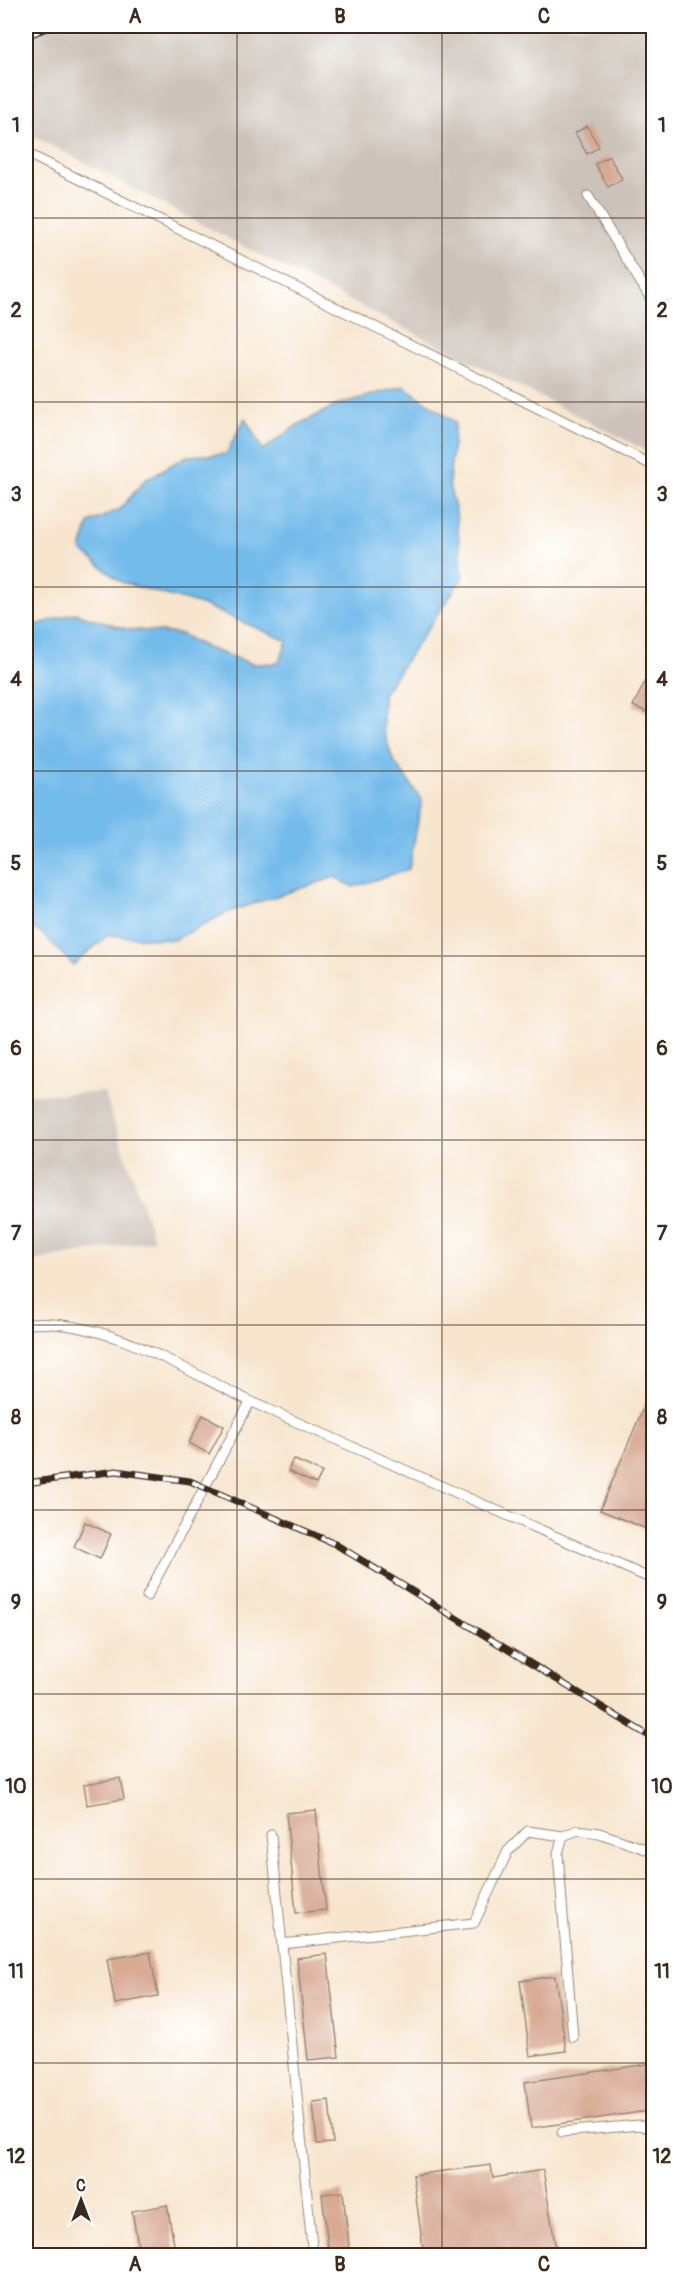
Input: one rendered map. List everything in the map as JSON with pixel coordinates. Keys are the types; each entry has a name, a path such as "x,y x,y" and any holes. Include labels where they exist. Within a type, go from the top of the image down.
{"lane":[{"path":"26,153 654,466"},
{"path":"588,196 654,304"},
{"path":"26,1324 46,1322 86,1329 136,1346 250,1402 654,1580"},
{"path":"147,1596 250,1402"},
{"path":"282,1944 474,1923 508,1851 528,1831 563,1836 578,1830 599,1833 654,1852"},
{"path":"271,1835 313,2256"},
{"path":"563,1836 558,1853 573,2037"},
{"path":"562,2132 639,2125 654,2130"}],"shaded area":[{"path":"26,26 653,26 653,454 254,252 26,132"},
{"path":"104,1092 154,1240 26,1262 26,1095"}],"water":[{"path":"404,386 455,422 449,484 456,513 463,577 383,694 383,730 393,760 422,800 409,869 353,887 335,877 228,912 174,940 108,935 73,965 44,935 26,924 26,628 75,613 127,629 181,634 207,648 253,664 279,663 287,641 205,606 121,582 81,550 89,523 120,509 146,479 187,456 226,454 245,418 263,450 296,426 339,404"}],"building":[{"path":"587,126 599,147 587,154 575,133"},
{"path":"609,156 622,179 608,187 595,164"},
{"path":"654,664 654,715 633,706"},
{"path":"654,1385 654,1532 600,1510"},
{"path":"203,1415 224,1426 209,1454 189,1443"},
{"path":"293,1459 322,1472 316,1484 288,1471"},
{"path":"85,1522 111,1534 100,1559 74,1547"},
{"path":"120,1778 124,1799 87,1805 84,1784"},
{"path":"316,1810 326,1910 296,1913 286,1813"},
{"path":"150,1952 158,1996 115,2004 107,1959"},
{"path":"327,1954 339,2057 308,2060 297,1958"},
{"path":"555,1976 566,2051 530,2056 520,1981"},
{"path":"654,2063 654,2110 531,2128 525,2082"},
{"path":"329,2100 333,2143 317,2144 313,2102"},
{"path":"491,2165 493,2178 543,2170 557,2256 424,2256 413,2175"},
{"path":"343,2192 350,2256 329,2256 322,2194"},
{"path":"167,2205 176,2256 140,2256 132,2211"}],"railway":[{"path":"26,36 52,26"},
{"path":"26,1483 116,1471 190,1481 335,1544 654,1739"}]}
